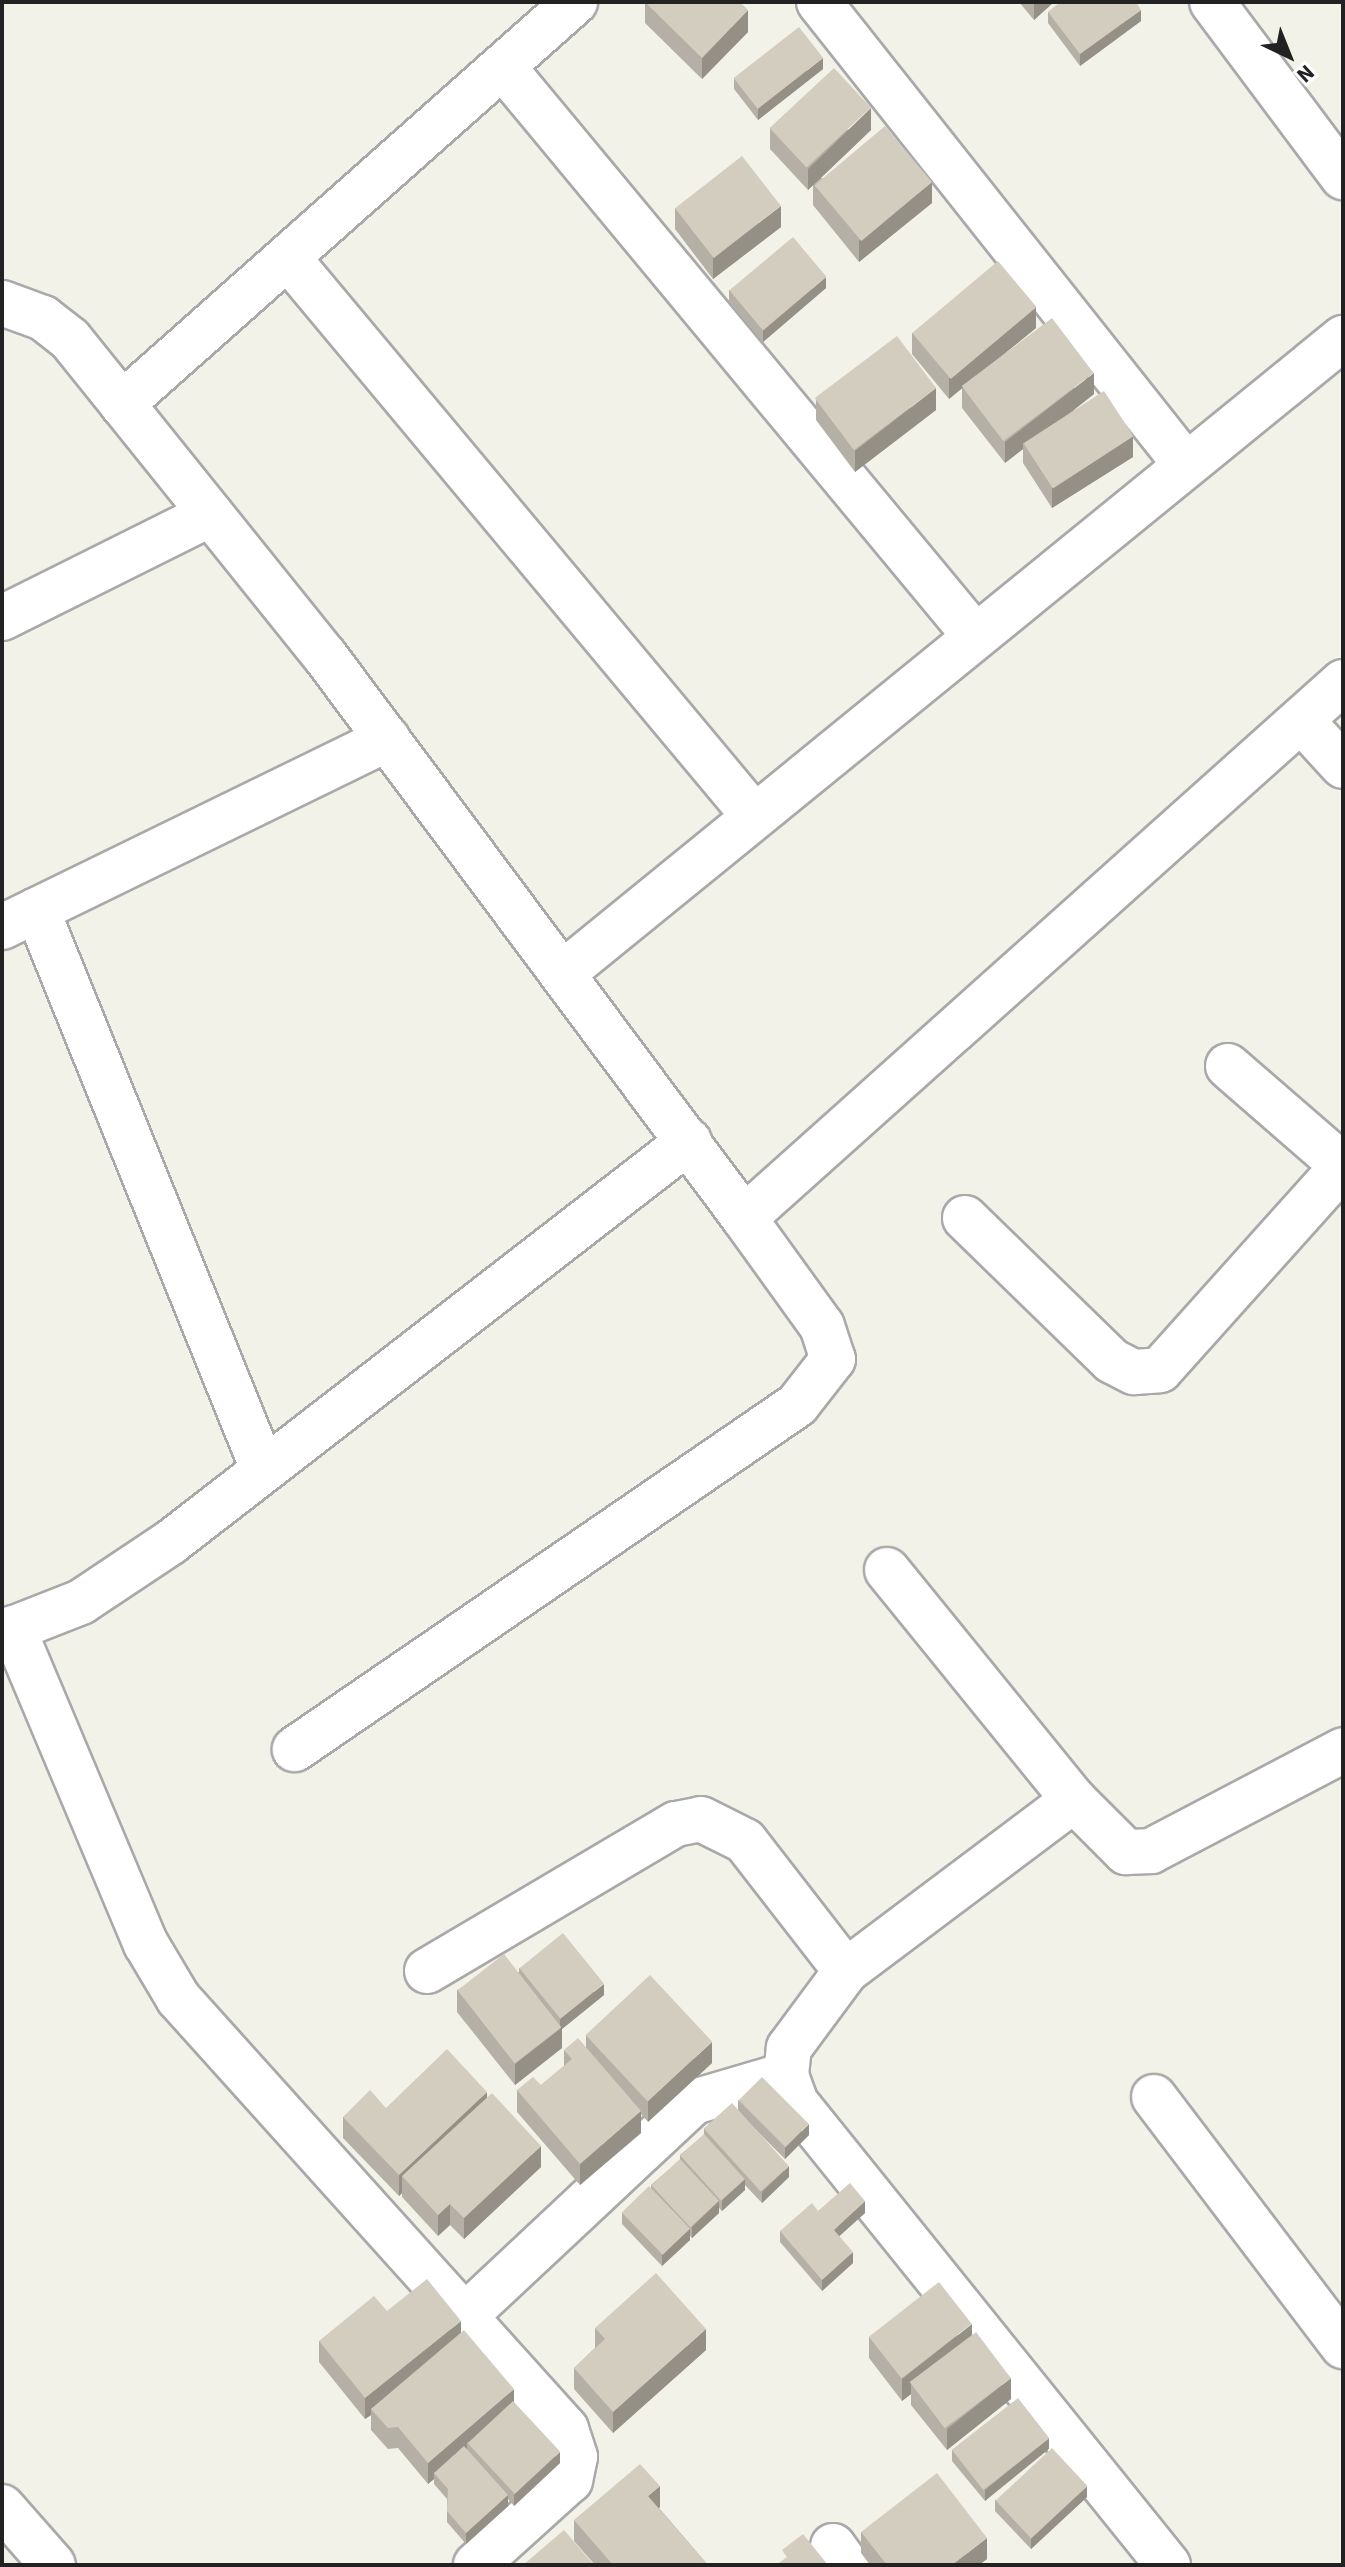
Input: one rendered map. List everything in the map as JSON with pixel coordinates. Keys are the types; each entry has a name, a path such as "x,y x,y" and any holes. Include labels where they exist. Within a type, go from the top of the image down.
{"street":[{"path":"122,404 575,2"},
{"path":"819,2 1186,465"},
{"path":"1212,2 1343,177"},
{"path":"503,67 975,636"},
{"path":"288,258 754,816"},
{"path":"2,303 43,318 70,339 211,514 388,739 689,1141 822,1326 833,1359 819,1384 295,1749"},
{"path":"563,973 1343,338"},
{"path":"2,618 211,514"},
{"path":"744,1218 1343,682"},
{"path":"1301,720 1343,766"},
{"path":"263,1469 20,919 388,739"},
{"path":"965,1218 1112,1361 1134,1372 1160,1370 1343,1166 1228,1066"},
{"path":"476,2565 570,2480 575,2457 566,2429 178,1998 146,1944 7,1631 81,1602 263,1469 689,1141"},
{"path":"887,1570 1074,1800 1126,1852 1151,1851 1343,1750"},
{"path":"1074,1800 846,1971 800,2029 786,2075 796,2103 1168,2565"},
{"path":"427,1971 676,1824 701,1819 745,1841 846,1971"},
{"path":"466,2315 694,2102 786,2075"},
{"path":"1154,2097 1343,2344"},
{"path":"2,2507 53,2565"}],"building":[{"path":"645,2 740,2 748,10 702,58"},
{"path":"1060,2 1136,2 1141,10 1080,54 1048,12"},
{"path":"799,27 823,58 758,109 734,78"},
{"path":"834,68 871,107 806,168 770,128"},
{"path":"885,126 932,182 861,241 815,185"},
{"path":"742,156 781,206 714,258 675,208"},
{"path":"793,237 826,277 763,330 729,290"},
{"path":"998,261 1037,307 951,379 912,333"},
{"path":"1052,318 1094,373 1003,441 962,386"},
{"path":"897,336 936,388 854,450 815,398"},
{"path":"1104,391 1133,436 1053,489 1023,443"},
{"path":"563,1933 604,1984 560,2019 519,1968"},
{"path":"504,1954 561,2027 515,2064 458,1990"},
{"path":"650,1975 712,2042 648,2102 586,2035"},
{"path":"578,2038 641,2111 580,2164 517,2090 533,2077 541,2085 572,2059 564,2050"},
{"path":"447,2049 487,2092 399,2175 343,2117 370,2090 386,2108"},
{"path":"762,2077 809,2124 785,2147 739,2100"},
{"path":"492,2093 541,2146 464,2218 450,2204 438,2215 402,2176"},
{"path":"732,2103 789,2166 761,2192 704,2128"},
{"path":"704,2134 745,2179 721,2201 680,2155"},
{"path":"680,2159 719,2201 690,2227 651,2186"},
{"path":"850,2183 865,2201 834,2230 853,2252 822,2280 780,2231 812,2203 818,2211"},
{"path":"649,2186 690,2228 663,2255 622,2212"},
{"path":"656,2273 706,2329 613,2412 574,2368 605,2339 595,2328"},
{"path":"427,2279 461,2321 365,2398 319,2341 374,2296 387,2311"},
{"path":"939,2282 972,2324 901,2379 869,2337"},
{"path":"464,2330 514,2389 428,2463 398,2427 388,2428 371,2409"},
{"path":"976,2332 1011,2378 945,2428 910,2382"},
{"path":"1018,2398 1049,2438 983,2490 952,2450"},
{"path":"513,2401 560,2451 515,2494 468,2443"},
{"path":"464,2446 508,2495 466,2533 447,2511 448,2489 434,2473"},
{"path":"1052,2448 1087,2486 1031,2539 996,2501"},
{"path":"640,2464 660,2486 648,2496 708,2565 613,2565 574,2520"},
{"path":"937,2473 987,2538 952,2565 887,2565 861,2532"},
{"path":"564,2530 594,2565 523,2565"},
{"path":"803,2534 828,2565 776,2565 787,2557 782,2550"}]}
